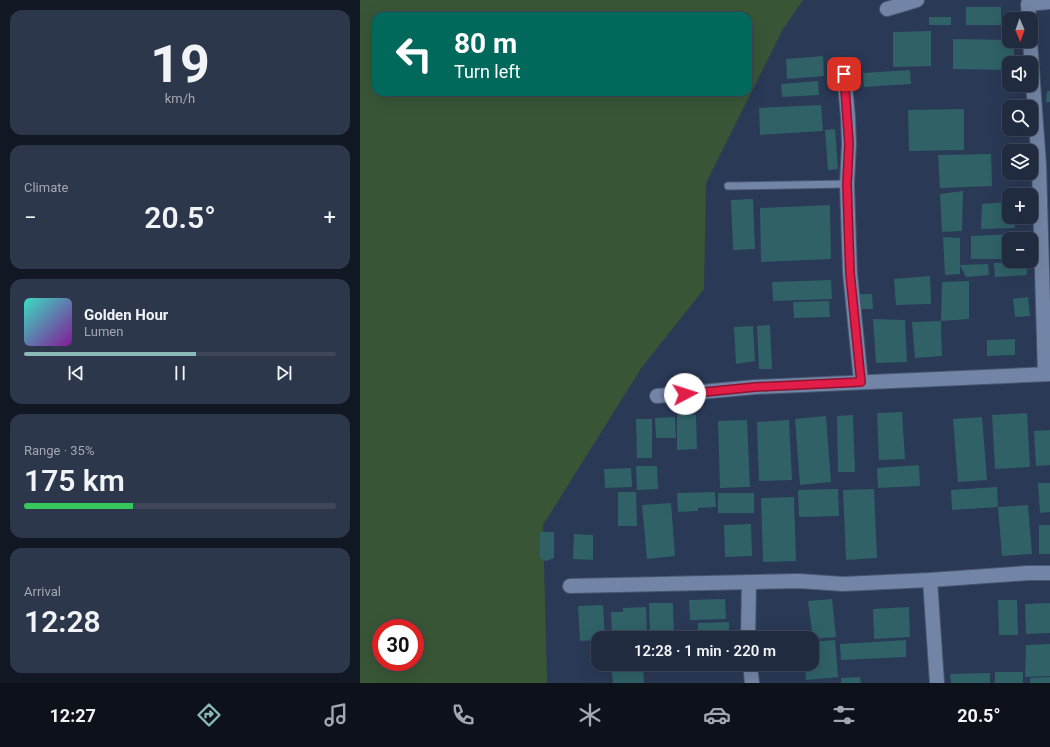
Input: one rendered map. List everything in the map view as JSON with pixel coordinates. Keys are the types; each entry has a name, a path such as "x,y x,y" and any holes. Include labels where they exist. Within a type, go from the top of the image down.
{"street":[{"path":"887,9 917,0"},
{"path":"1029,12 1028,2 1050,2"},
{"path":"657,396 755,387 946,380 1047,374 1039,165 1031,48"},
{"path":"844,74 849,144 847,184 850,273 861,382"},
{"path":"570,586 799,581 843,584 1050,573"},
{"path":"930,580 937,683"},
{"path":"748,582 748,631"},
{"path":"751,671 752,683"}],"lane":[{"path":"728,186 847,184"}],"green space":[{"path":"360,0 803,0 783,29 752,91 752,12 372,12 372,96 750,96 706,183 704,289 642,367 543,525 547,683 360,683"}],"building":[{"path":"966,7 1001,7 1001,25 966,25"},
{"path":"929,17 951,17 951,25 929,25"},
{"path":"931,31 931,66 893,67 893,32"},
{"path":"953,39 1002,40 1002,48 1014,48 1014,56 1002,56 1002,70 953,69"},
{"path":"823,56 824,76 787,79 786,59"},
{"path":"910,70 911,84 864,87 863,73"},
{"path":"818,81 819,95 782,97 781,84"},
{"path":"1047,91 1050,91 1050,102 1046,102"},
{"path":"821,105 823,131 760,135 759,108"},
{"path":"964,109 964,150 909,151 908,110"},
{"path":"835,129 838,169 828,170 825,130"},
{"path":"991,154 992,186 940,188 938,155"},
{"path":"963,191 962,231 942,232 940,194"},
{"path":"753,199 755,249 733,250 731,200"},
{"path":"1002,203 1002,224 1015,224 1015,228 981,229 982,204"},
{"path":"830,205 831,259 761,262 760,208"},
{"path":"1002,235 1002,259 971,259 971,236"},
{"path":"943,237 960,238 960,274 945,275"},
{"path":"994,263 1002,263 1002,268 1027,268 1027,275 995,277"},
{"path":"988,264 989,275 966,277 960,265"},
{"path":"930,276 931,304 896,305 894,279"},
{"path":"831,280 832,299 773,301 772,282"},
{"path":"969,281 969,319 941,321 942,282"},
{"path":"857,294 872,294 873,309 858,309"},
{"path":"1028,297 1030,316 1015,317 1013,299"},
{"path":"829,301 830,317 794,318 793,302"},
{"path":"873,319 905,320 907,362 876,363"},
{"path":"941,321 942,356 915,358 912,322"},
{"path":"770,325 772,369 759,369 757,326"},
{"path":"753,326 755,361 736,364 734,327"},
{"path":"1015,339 1015,355 987,356 987,340"},
{"path":"902,412 905,459 879,460 877,413"},
{"path":"1027,413 1030,467 995,469 992,415"},
{"path":"677,415 696,415 697,449 677,450"},
{"path":"853,415 855,472 838,472 837,416"},
{"path":"826,416 831,482 800,485 795,419"},
{"path":"675,417 676,438 656,438 655,418"},
{"path":"982,417 987,480 958,482 953,419"},
{"path":"636,419 652,419 652,458 637,458"},
{"path":"747,420 750,487 720,488 718,421"},
{"path":"789,420 792,480 759,481 757,422"},
{"path":"1050,430 1050,465 1036,466 1034,431"},
{"path":"919,465 920,486 878,488 877,468"},
{"path":"636,466 657,466 658,489 637,490"},
{"path":"631,468 632,487 605,488 604,469"},
{"path":"1038,483 1050,483 1050,512 1040,513"},
{"path":"997,487 998,507 952,510 951,490"},
{"path":"838,489 839,516 799,517 798,490"},
{"path":"874,489 877,558 846,560 843,490"},
{"path":"618,492 636,492 637,526 618,526"},
{"path":"715,492 716,507 698,508 698,511 678,512 677,493"},
{"path":"718,493 754,493 754,513 718,513"},
{"path":"794,497 796,561 763,562 761,498"},
{"path":"671,503 675,556 647,559 642,505"},
{"path":"1028,505 1032,554 1002,556 998,507"},
{"path":"751,524 752,556 725,557 724,525"},
{"path":"1039,525 1050,525 1050,554 1039,554"},
{"path":"540,532 554,532 554,558 546,561 540,558"},
{"path":"574,534 593,535 593,560 573,559"},
{"path":"725,599 726,619 690,620 689,600"},
{"path":"832,599 836,637 819,638 819,631 812,631 808,601"},
{"path":"998,600 1017,600 1018,635 999,635"},
{"path":"649,603 673,603 674,631 650,631"},
{"path":"1050,603 1050,633 1026,634 1025,604"},
{"path":"603,605 605,631 591,631 591,640 580,641 578,606"},
{"path":"646,607 647,631 612,631 611,612 623,612 623,608"},
{"path":"909,607 910,637 874,639 873,609"},
{"path":"729,622 729,631 698,631 698,623"},
{"path":"835,640 838,677 806,680 805,671 819,671 819,641"},
{"path":"906,640 906,657 841,660 840,644"},
{"path":"1050,644 1050,676 1025,677 1026,645"},
{"path":"612,671 643,671 644,683 613,683"},
{"path":"995,672 1023,672 1023,683 995,683"},
{"path":"990,673 990,683 951,683 950,674"},
{"path":"860,677 861,683 841,683 841,678"},
{"path":"1050,677 1050,683 1030,683 1030,678"}],"route":[{"path":"685,394 755,387 861,382 850,273 847,184 849,144 844,74"}]}
